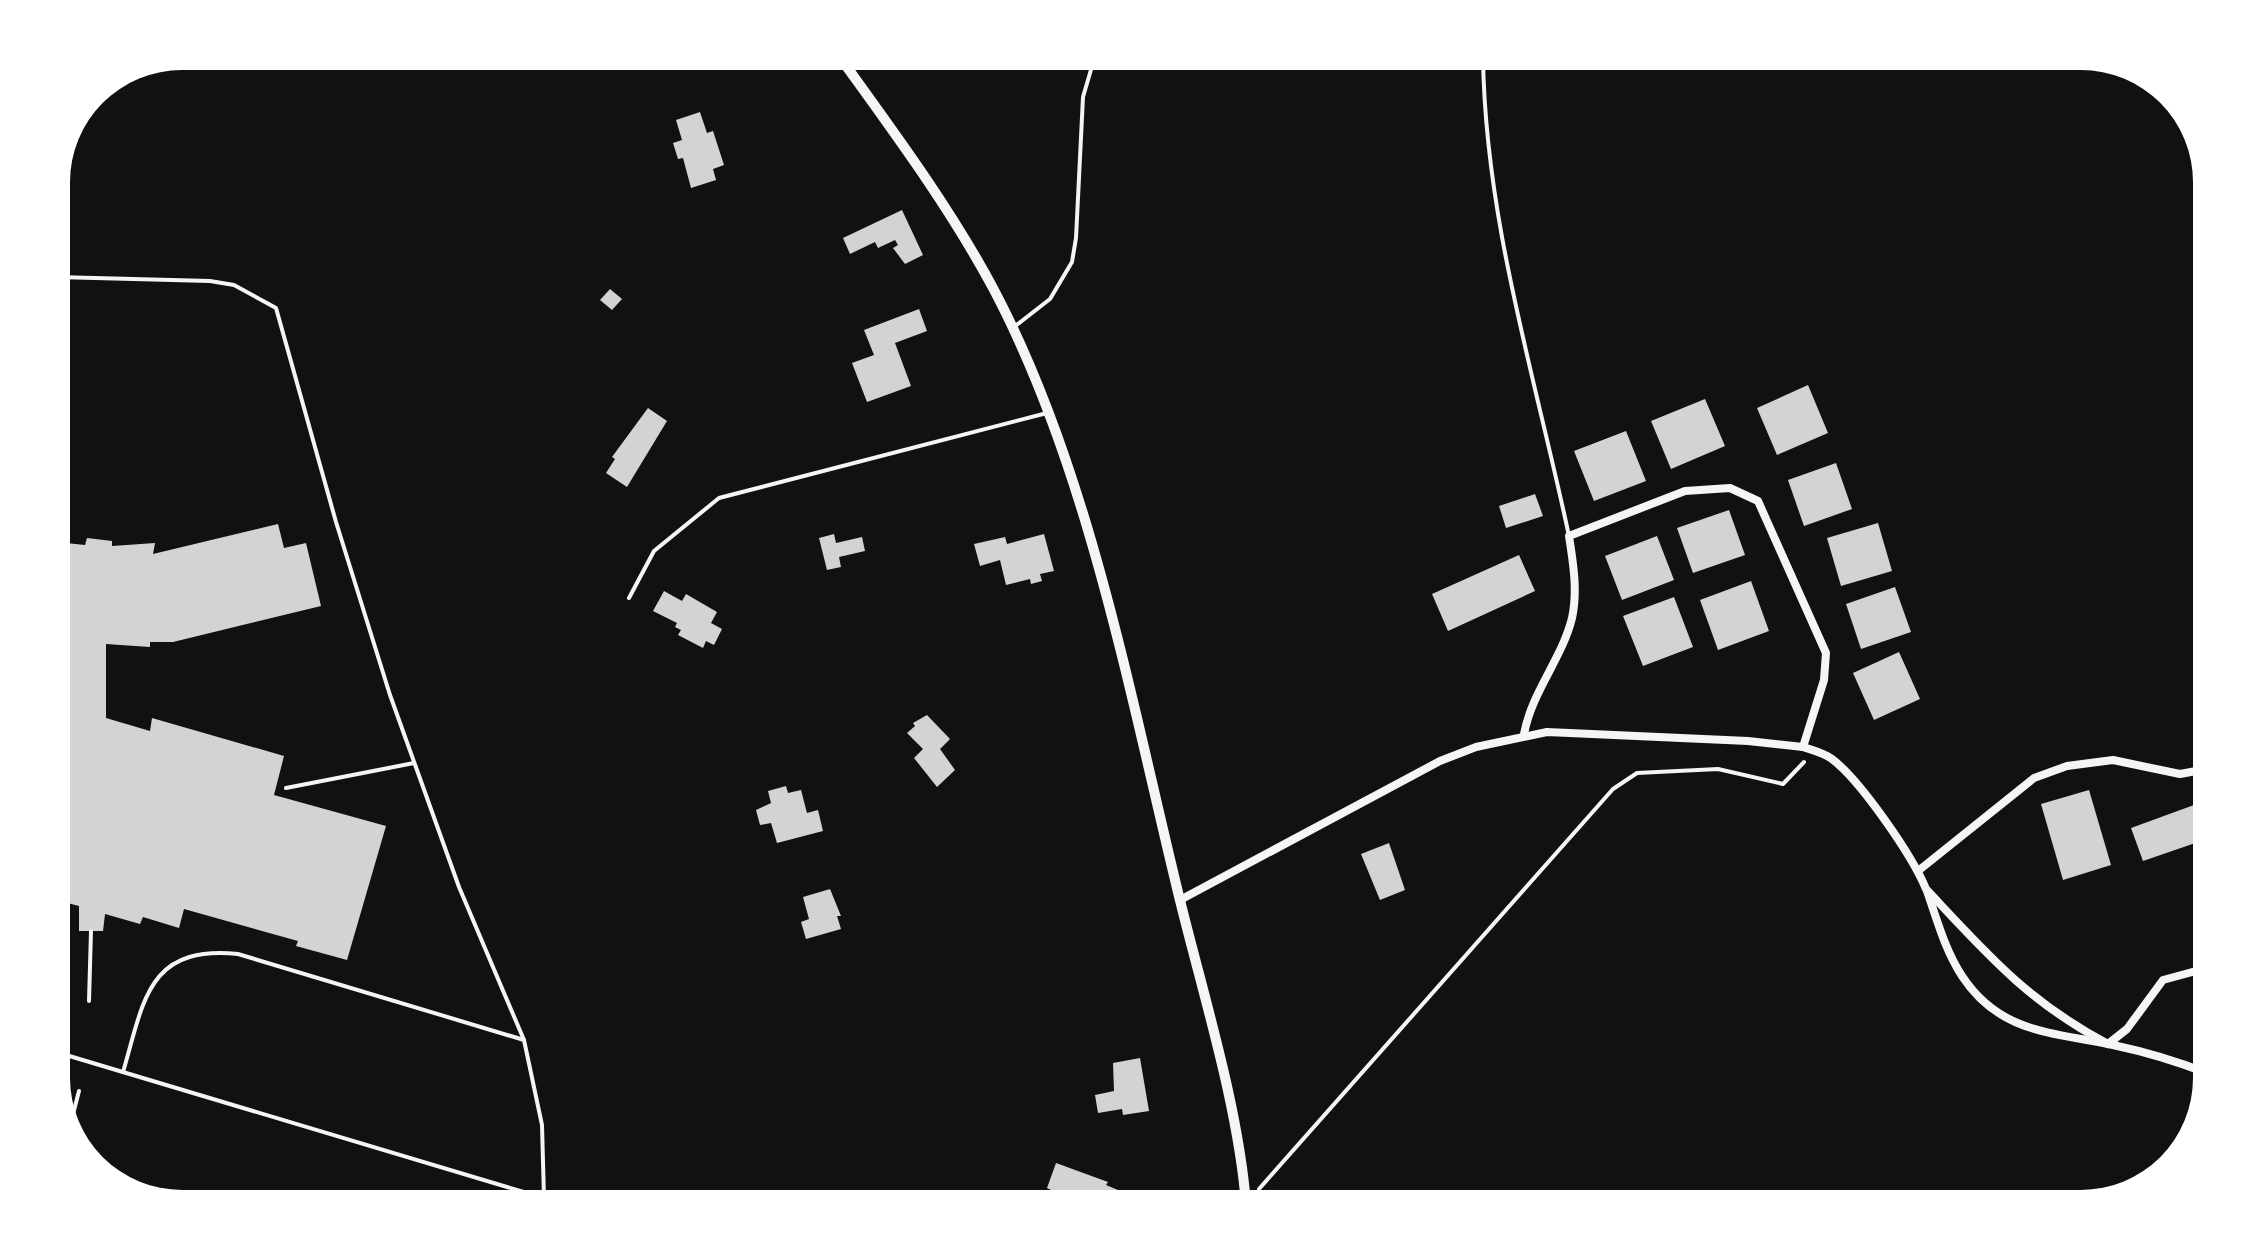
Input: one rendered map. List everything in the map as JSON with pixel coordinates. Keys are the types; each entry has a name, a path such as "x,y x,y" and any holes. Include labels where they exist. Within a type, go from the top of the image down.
{"street":[{"path":"849,70 955,223 1012,328 1047,413 1114,627 1224,1084 1243,1190"},
{"path":"1524,734 1529,706 1562,645 1572,616 1574,578 1569,536 1685,491 1730,488 1758,501 1826,653 1824,680 1806,748"},
{"path":"1180,900 1440,761 1524,734 1574,731 1806,748 1830,757 1853,780 1918,871 1951,955 1963,978 1986,1002 2018,1026 2050,1036 2160,1055 2193,1068"},
{"path":"1918,871 2034,778 2067,766 2113,760 2180,774 2193,772"},
{"path":"1926,889 2007,976 2064,1021 2108,1044"},
{"path":"2108,1044 2127,1029 2163,980 2193,972"}],"lane":[{"path":"1012,328 1050,299 1072,262 1083,97 1091,70"},
{"path":"1483,70 1484,105 1499,232 1569,536"},
{"path":"70,277 210,281 256,294 276,308 336,522 414,763 459,887 524,1040 542,1125 544,1190"},
{"path":"629,598 654,551 719,498 1047,413"},
{"path":"286,788 414,763"},
{"path":"123,1072 146,995 156,978 185,956 211,952 238,954 524,1040"},
{"path":"70,1056 508,1190"}],"path":[{"path":"1258,1190 1613,789 1637,773 1718,769 1783,784 1800,769 1806,748"},
{"path":"89,1001 91,931"},
{"path":"74,1109 79,1091"}],"building":[{"path":"700,112 707,133 713,131 724,165 713,169 716,180 691,188 683,158 678,159 673,143 682,140 676,120"},
{"path":"902,210 923,255 905,264 893,248 898,245 895,240 878,248 875,242 850,254 843,238"},
{"path":"610,289 622,299 612,310 600,300"},
{"path":"919,309 927,331 895,343 911,386 867,402 852,363 874,355 864,330"},
{"path":"1808,385 1828,433 1777,455 1757,408"},
{"path":"1705,399 1725,446 1671,469 1651,421"},
{"path":"648,408 667,421 627,487 606,473 615,459 612,457"},
{"path":"1626,431 1646,481 1594,501 1574,451"},
{"path":"1836,463 1852,509 1804,526 1788,480"},
{"path":"1535,494 1543,516 1506,528 1499,506"},
{"path":"1729,510 1745,555 1693,573 1677,528"},
{"path":"1878,523 1892,571 1841,586 1827,538"},
{"path":"278,524 284,548 306,543 321,606 173,642 150,642 150,647 106,644 106,718 150,731 152,718 284,756 274,795 386,826 347,960 296,946 298,941 184,909 179,928 143,917 140,924 105,914 103,931 79,931 79,906 70,904 70,543 85,545 87,538 112,541 112,546 155,543 153,554"},
{"path":"834,534 836,543 862,537 865,551 839,557 841,567 827,570 819,538"},
{"path":"1044,534 1054,571 1040,574 1042,581 1031,584 1030,579 1006,585 1000,560 980,566 974,544 1005,537 1007,544"},
{"path":"1657,536 1674,580 1622,600 1605,556"},
{"path":"1519,555 1535,591 1448,631 1432,594"},
{"path":"1751,581 1769,631 1718,650 1700,600"},
{"path":"1895,587 1911,632 1861,649 1846,604"},
{"path":"664,591 682,601 686,594 717,612 711,623 722,629 714,645 706,641 703,648 678,635 681,630 675,627 677,623 653,611"},
{"path":"1674,597 1693,647 1643,666 1623,616"},
{"path":"1899,652 1920,699 1874,720 1853,673"},
{"path":"927,715 950,739 940,749 955,770 937,787 914,758 923,749 907,733 915,726 913,723"},
{"path":"786,786 788,793 801,790 807,813 818,810 823,831 777,843 771,823 760,825 756,810 771,803 768,791"},
{"path":"2089,790 2111,865 2063,880 2041,804"},
{"path":"2193,805 2193,844 2143,861 2131,828"},
{"path":"1389,843 1405,890 1380,900 1361,854"},
{"path":"830,889 841,916 837,916 841,929 806,939 801,922 809,919 803,897"},
{"path":"1140,1058 1149,1111 1123,1115 1122,1109 1098,1113 1095,1095 1114,1091 1113,1063"},
{"path":"1056,1163 1108,1182 1106,1185 1118,1190 1051,1190 1047,1188"}]}
